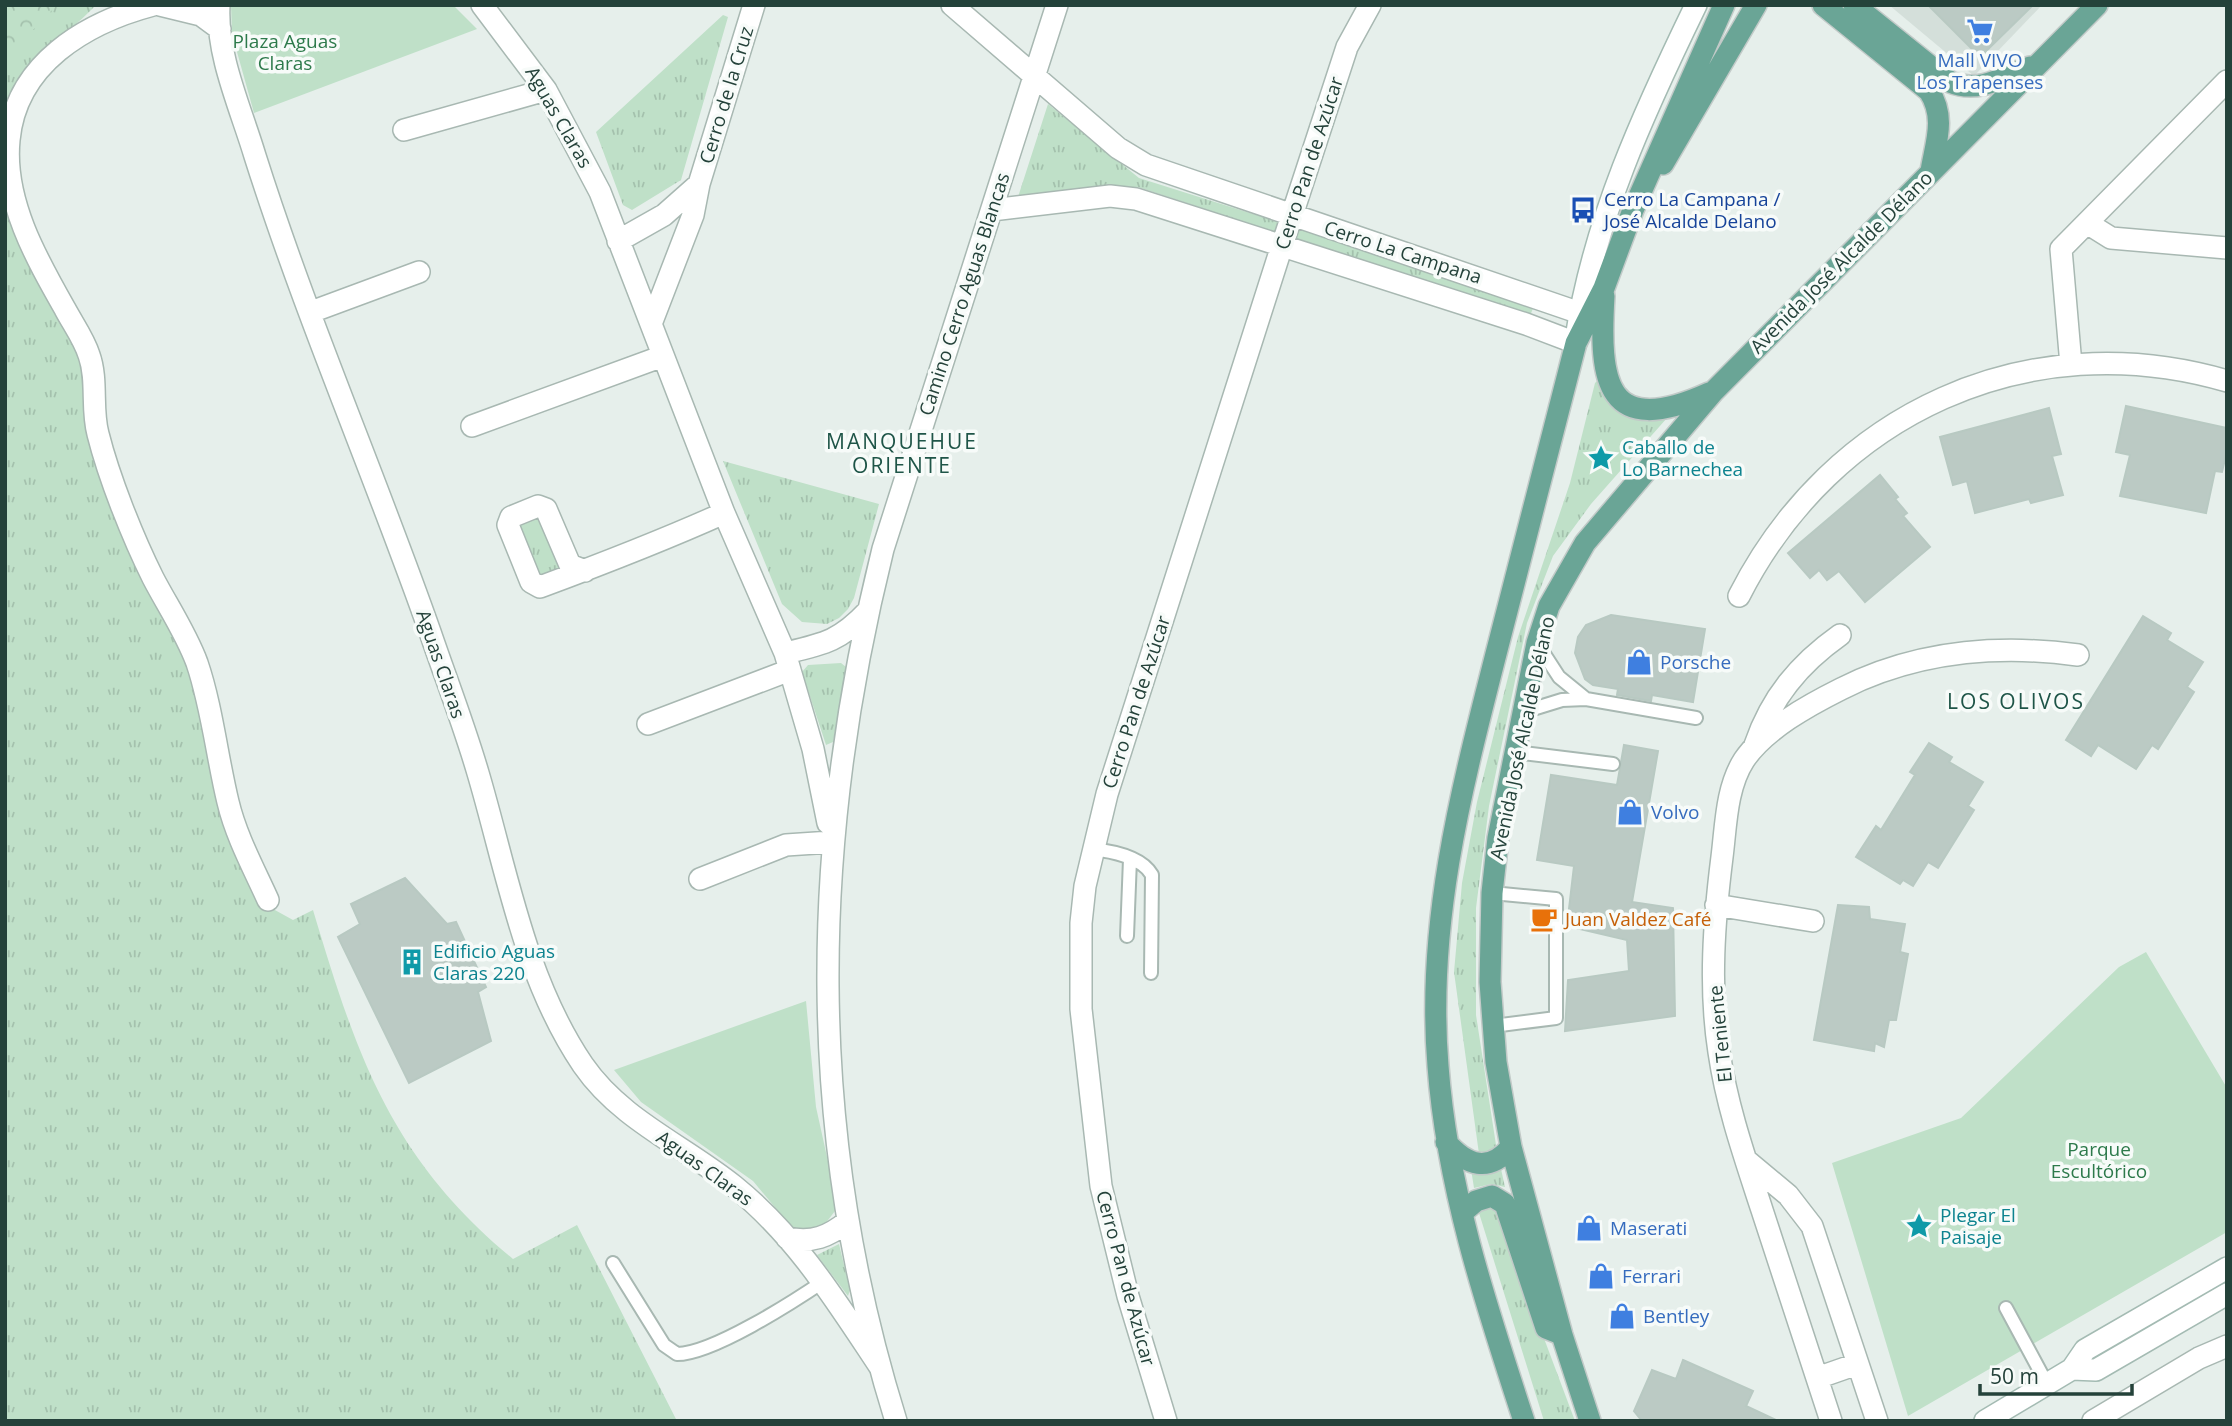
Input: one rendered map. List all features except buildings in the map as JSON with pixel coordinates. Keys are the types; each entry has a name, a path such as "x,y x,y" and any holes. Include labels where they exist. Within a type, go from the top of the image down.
{"main road":[{"path":"1524,1421 1462,1213 1446,1143 1437,1063 1435,981 1445,873 1474,741 1576,344 1604,288 1633,210 1724,5"},
{"path":"1823,5 1928,91 1936,102 1941,120 1931,171"},
{"path":"1854,5 1950,82 1962,88 1985,85 2038,64"},
{"name":"Avenida José Alcalde Délano","path":"1590,1421 1562,1335 1511,1147 1493,1026 1492,893 1498,838 1537,643 1558,587 1586,543 1714,391 2097,5"},
{"path":"1633,210 1685,132 1758,7"},
{"path":"1604,288 1601,352 1606,377 1617,396 1633,407 1650,410 1681,404 1714,391"},
{"path":"1446,1143 1465,1160 1480,1165 1496,1160 1511,1147"},
{"path":"1462,1213 1476,1201 1492,1196 1505,1204 1546,1328 1562,1335"}],"street":[{"path":"153,5 122,13 94,26 38,69 22,90 14,113 9,141 10,176 19,213 29,238 89,354 95,420 102,448 143,555 197,663 234,823 268,901"},
{"path":"160,5 201,15 220,29"},
{"name":"Aguas Claras","path":"219,5 220,29 233,87 271,205 473,756 531,962 565,1034 581,1063 614,1103 734,1186 788,1238 824,1281 880,1367"},
{"name":"Aguas Claras","path":"482,5 546,90 584,157 724,513 788,661 813,749 831,842"},
{"name":"Cerro de la Cruz","path":"651,324 693,215 699,184 754,5"},
{"name":"Cerro La Campana","path":"951,5 1134,159 1168,175 1580,313"},
{"name":"Camino Cerro Aguas Blancas","path":"896,1421 855,1266 828,1054 826,948 831,842 868,611 911,458 1057,5"},
{"name":"Cerro Pan de Azúcar","path":"1166,1421 1114,1244 1101,1186 1089,1102 1081,1009 1081,923 1091,849 1130,719 1347,47 1370,5"},
{"path":"1576,344 1580,313 1604,219 1624,162 1696,5"},
{"path":"2071,365 2059,258 2065,242 2227,81"},
{"path":"404,130 546,90"},
{"name":"Cerro de la Cruz","path":"618,241 664,215 699,184"},
{"name":"Cerro La Campana","path":"992,210 1110,196 1136,199 1525,324 1576,344"},
{"path":"2087,223 2110,238 2227,248"},
{"path":"311,312 419,272"},
{"path":"472,426 663,356"},
{"path":"1738,596 1754,566 1791,511 1838,464 1864,443 1918,409 1947,396 2008,376 2071,365 2142,365 2227,382"},
{"path":"585,571 724,513"},
{"path":"648,724 835,640 848,632 868,611"},
{"name":"El Teniente","path":"1831,1421 1731,1112 1718,1050 1714,976 1716,905 1732,788 1781,692 1807,661 1840,635"},
{"path":"835,640 850,652 858,668"},
{"name":"El Teniente","path":"1755,747 1823,698 1853,682 1917,660 1981,650 2024,649 2078,655"},
{"path":"813,749 820,756 831,757 844,749"},
{"path":"700,879 786,845 831,842"},
{"path":"1716,905 1813,921"},
{"path":"1746,1160 1787,1195 1812,1226 1877,1421"},
{"path":"788,1238 803,1241 822,1238 848,1221"},
{"path":"1985,1421 2072,1369 2085,1350 2221,1272 2227,1294 2096,1370 2072,1369"},
{"path":"2093,1421 2199,1358 2227,1346"},
{"path":"1817,1378 1857,1364"}],"lane":[{"path":"1537,643 1559,677 1587,699"},
{"path":"1523,712 1562,700 1587,699 1696,718"},
{"path":"1515,752 1613,764"},
{"path":"1091,849 1114,852 1149,869 1154,881 1151,973"},
{"path":"1127,936 1130,859"},
{"path":"1492,893 1556,899 1556,1017 1493,1026"},
{"path":"613,1263 664,1345 677,1354 699,1350 795,1300 824,1281"},
{"path":"2006,1308 2047,1384"}],"shaded area":[{"path":"1889,5 2042,5 1974,76"}],"green space":[{"path":"5,5 96,5 33,62 13,90 5,108"},
{"path":"5,5 57,5 5,59"},
{"name":"Plaza Aguas Claras","path":"231,5 453,5 477,29 254,113 232,34"},
{"path":"723,15 728,17 681,180 632,210 623,205 596,132"},
{"path":"1048,104 1139,178 1535,303 1530,316 1138,187 1018,197"},
{"path":"5,189 85,358 92,432 191,665 264,904 293,920 313,910 363,1058 384,1102 436,1183 471,1221 513,1259 577,1225 677,1421 5,1421"},
{"path":"1598,380 1667,418 1591,504 1553,556 1527,623 1489,806 1476,908 1476,1015 1496,1145 1493,1153 1479,1154 1454,972 1462,883 1477,802 1518,637 1570,483 1595,383"},
{"path":"723,461 879,504 854,598 839,618 827,624 802,622 782,604"},
{"path":"537,512 564,567 540,582 514,524"},
{"path":"841,663 846,667 833,742 826,745 802,672 808,665"},
{"name":"Parque Escultórico","path":"2146,952 2227,1088 2227,1232 1908,1416 1832,1163 1961,1118 2119,967"},
{"path":"806,1001 816,1107 838,1207 822,1228 798,1235 753,1181 641,1102 614,1070"},
{"path":"1471,1169 1501,1169 1505,1187 1491,1184 1474,1188"},
{"path":"1494,1205 1575,1421 1544,1421 1479,1213 1480,1208"},
{"path":"839,1244 850,1290 848,1296 817,1255"}],"place":[{"name":"Mall VIVO Los Trapenses","path":"1980,31"},
{"name":"Cerro La Campana / José Alcalde Delano","path":"1583,210"},
{"name":"Caballo de Lo Barnechea","path":"1601,458"},
{"name":"Porsche","path":"1639,662"},
{"name":"Volvo","path":"1630,812"},
{"name":"Juan Valdez Café","path":"1544,919"},
{"name":"Edificio Aguas Claras 220","path":"412,962"},
{"name":"Plegar El Paisaje","path":"1919,1226"},
{"name":"Maserati","path":"1589,1228"},
{"name":"Ferrari","path":"1601,1276"},
{"name":"Bentley","path":"1622,1316"}],"district":[{"name":"MANQUEHUE ORIENTE","path":"902,453"},
{"name":"LOS OLIVOS","path":"2016,701"}]}
